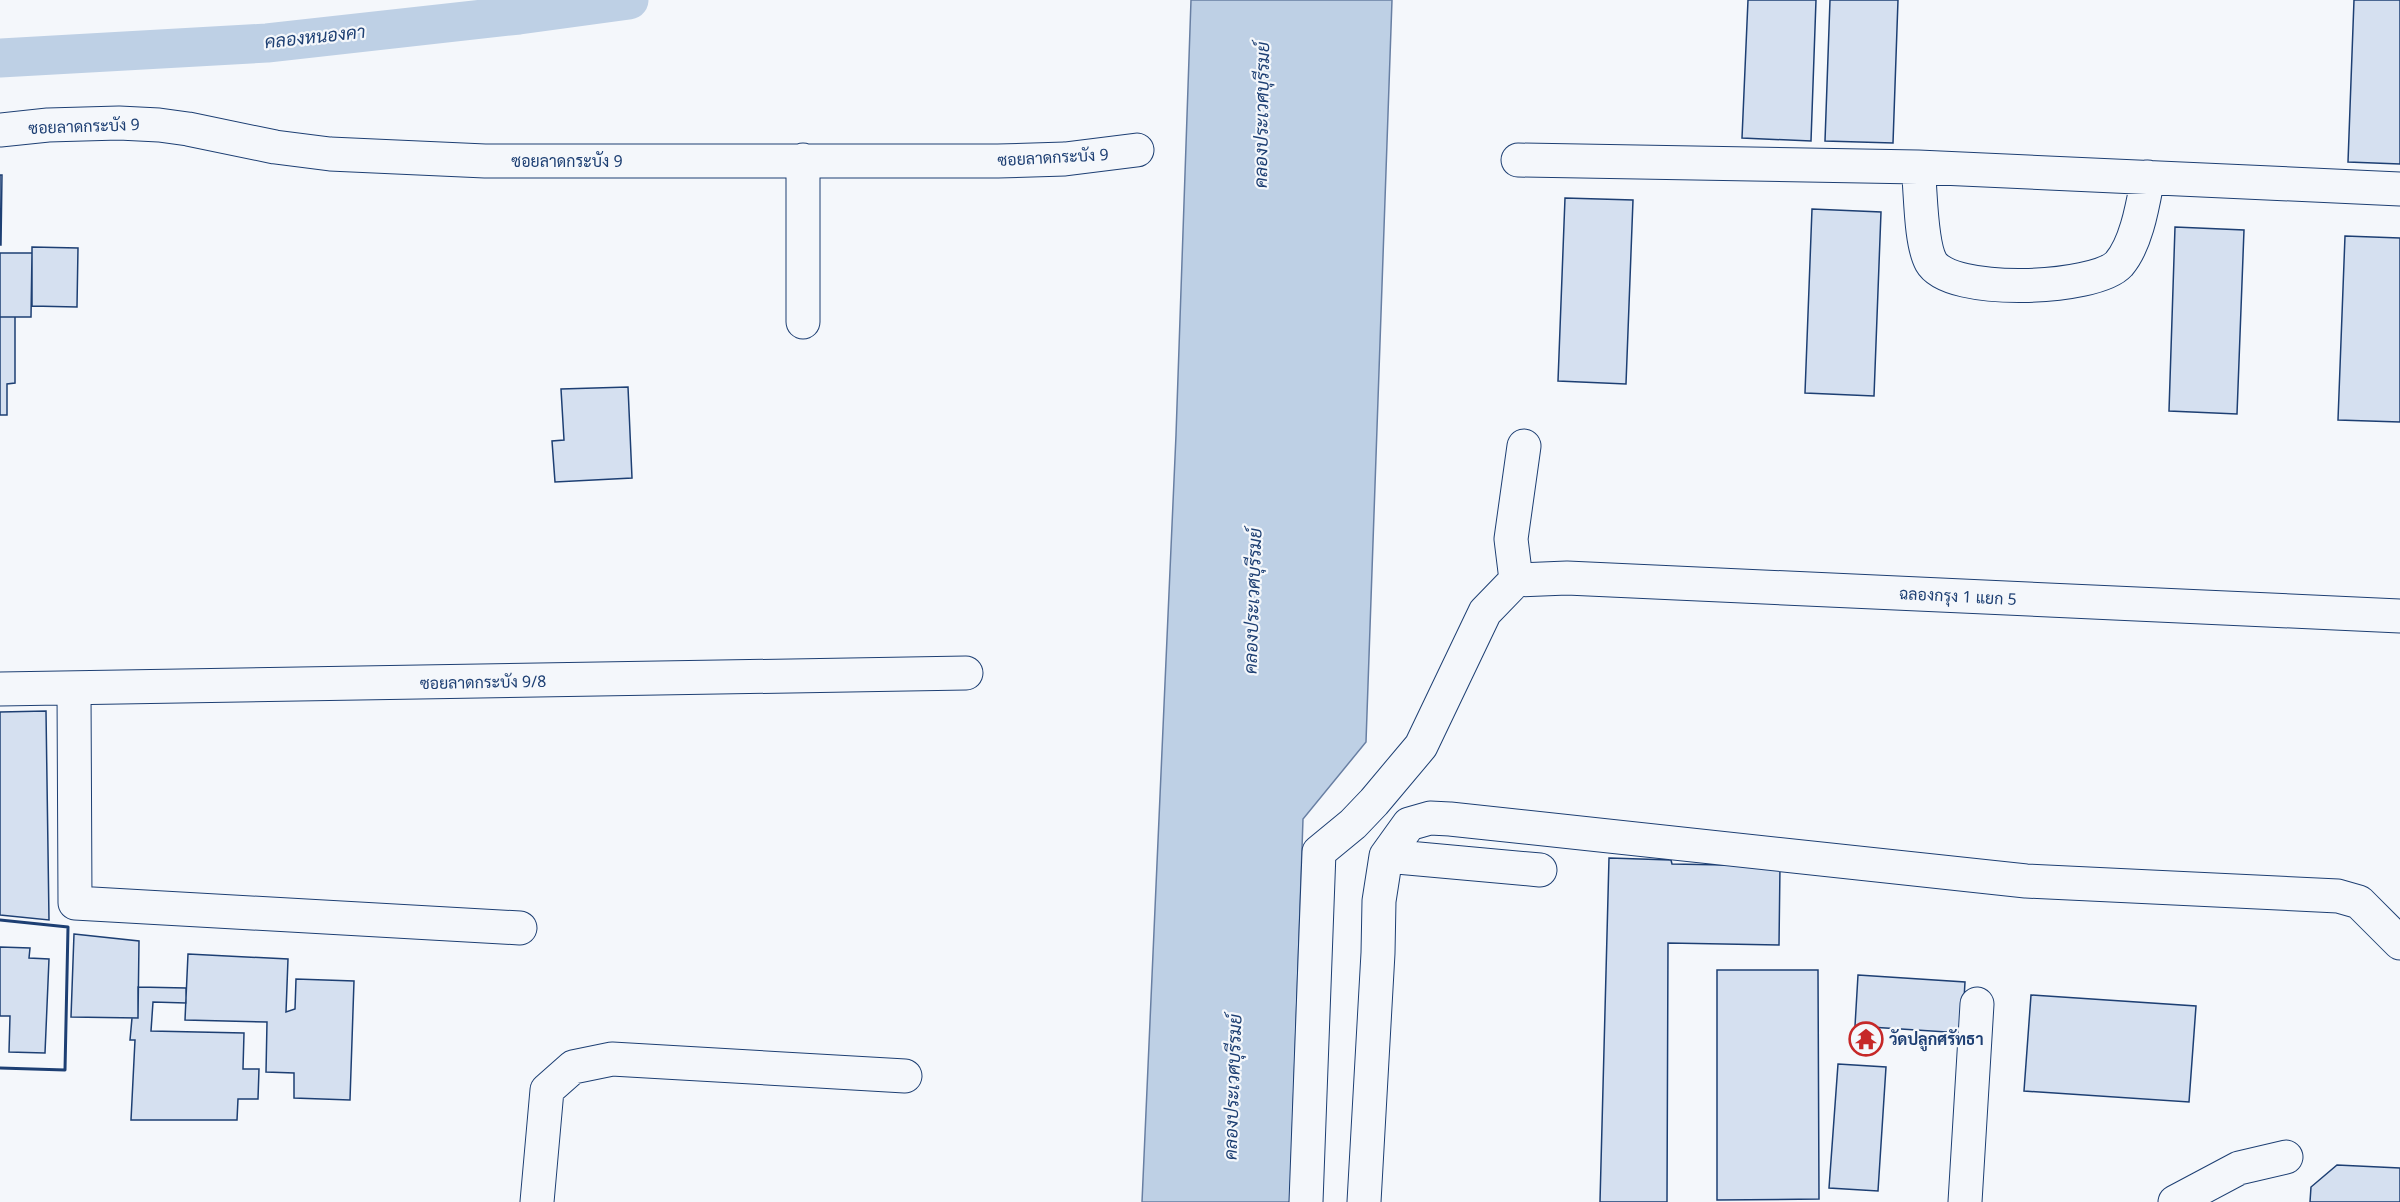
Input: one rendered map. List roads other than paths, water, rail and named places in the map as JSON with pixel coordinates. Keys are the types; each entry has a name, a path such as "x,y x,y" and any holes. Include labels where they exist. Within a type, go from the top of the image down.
{"street":[{"name":"ซอยลาดกระบัง 9","path":"0,130 48,125 139,124 188,129 275,147 330,154 485,161 1065,159 1137,150"},
{"path":"803,160 803,322"},
{"path":"1518,160 1918,167 2400,189"},
{"path":"1918,167 1926,249 1932,265 1953,278 1985,284 2019,286 2073,281 2102,274 2119,264 2138,229 2148,177"},
{"path":"1306,1202 1320,852 1353,824 1374,802 1420,746 1485,612 1516,580 1511,539 1524,446"},
{"name":"ฉลองกรุง 1 แยก 5","path":"1516,580 1567,578 2400,616"},
{"name":"ซอยลาดกระบัง 9/8","path":"0,690 966,673"},
{"path":"74,689 75,903 520,928"},
{"path":"1364,1202 1379,901 1386,856 1409,824 1430,818 2026,881 2338,896 2359,902 2400,943"},
{"path":"1386,856 1540,870"},
{"path":"1965,1202 1977,1004"},
{"path":"537,1202 547,1090 573,1067 612,1059 905,1076"},
{"path":"2175,1202 2239,1168 2286,1157"}],"water":[{"name":"คลองประเวศบุรีรมย์","path":"1191,0 1392,0 1366,742 1303,819 1290,1202 1142,1202 1176,435"}],"waterway":[{"name":"คลองหนองคา","path":"0,58 267,43 519,15 629,0"}],"place":[{"name":"วัดปลูกศรัทธา","path":"1866,1039"}]}
